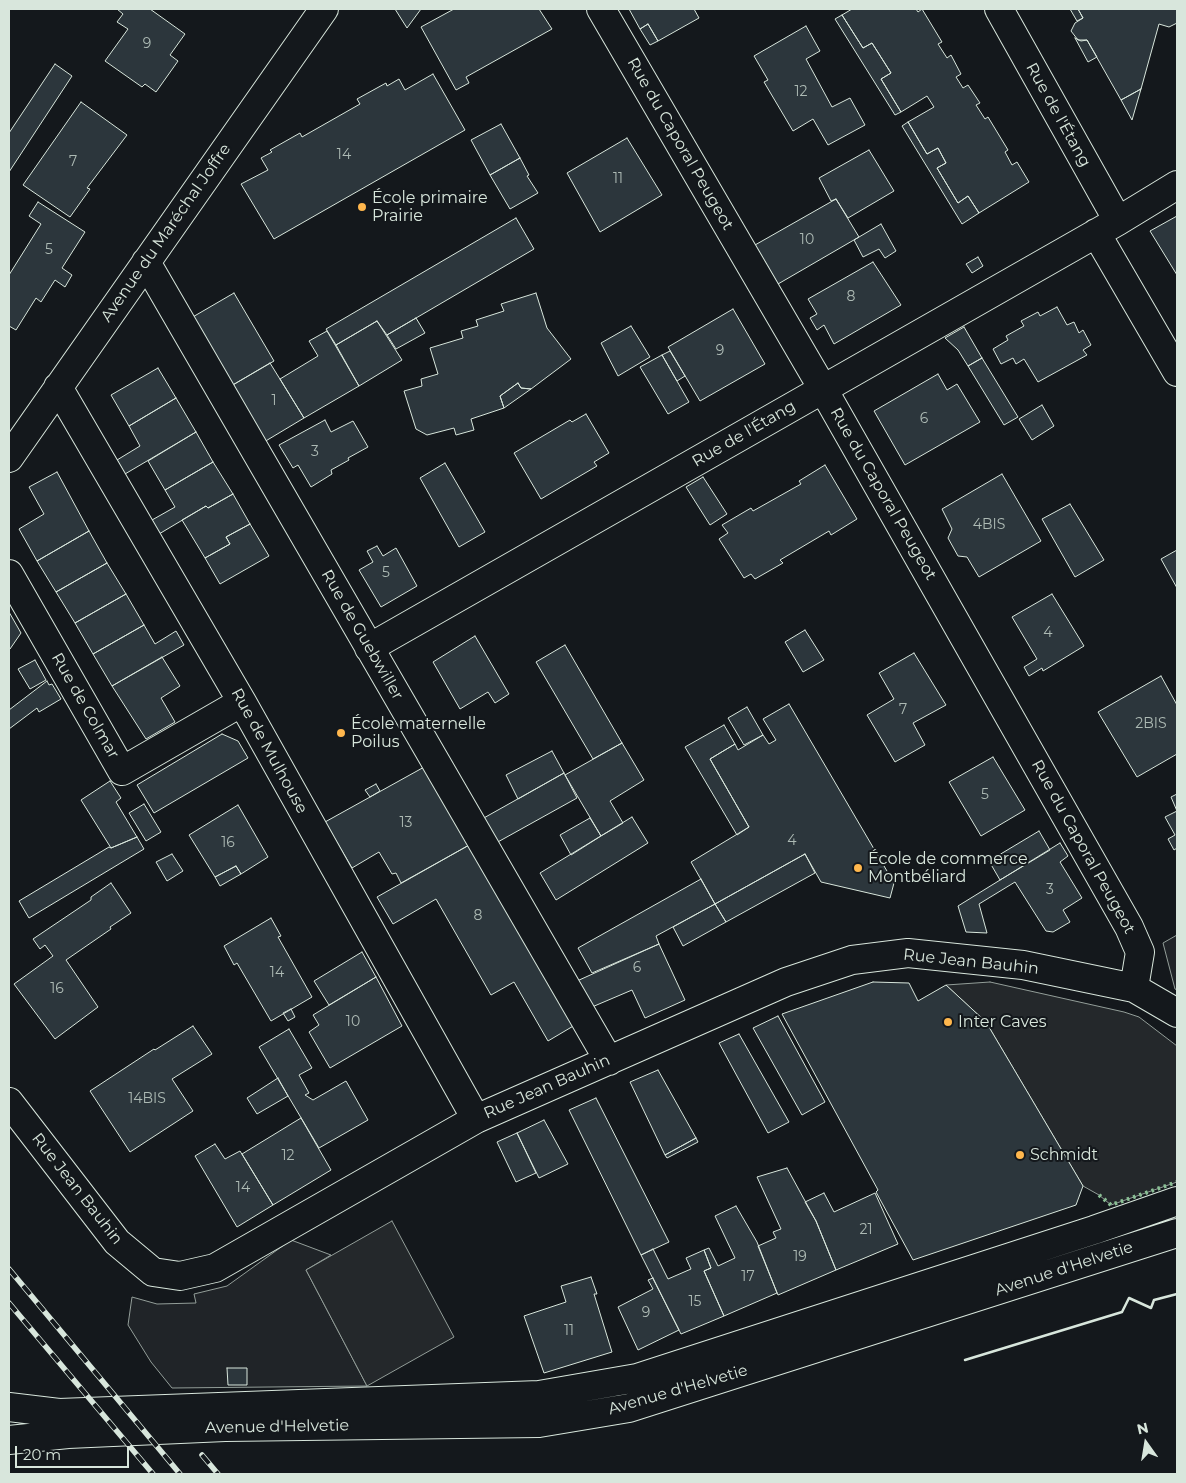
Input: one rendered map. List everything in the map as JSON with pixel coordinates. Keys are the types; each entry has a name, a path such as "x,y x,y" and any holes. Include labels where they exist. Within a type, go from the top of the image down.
{"street":[{"name":"Avenue du Maréchal Joffre","path":"9,458 324,9"},
{"name":"Rue du Caporal Peugeot","path":"602,9 823,389 1129,927 1140,952 1134,988"},
{"name":"Rue de l'Étang","path":"999,9 1107,227"},
{"name":"Rue de l'Étang","path":"370,648 1107,227 1177,185"},
{"path":"1107,227 1177,372"},
{"name":"Rue de Guebwiller","path":"146,262 609,1061"},
{"name":"Rue de Mulhouse","path":"58,387 242,702 476,1119"},
{"name":"Rue de Colmar","path":"9,574 122,771 242,702"},
{"name":"Rue Jean Bauhin","path":"9,1102 117,1242 153,1272 180,1276 216,1268 476,1119 786,982 852,960 908,953 1024,965 1134,988 1177,1014"},
{"name":"Avenue d'Helvetie","path":"9,1407 59,1414 538,1395 638,1378 1094,1230 1177,1201"},
{"name":"Avenue d'Helvetie","path":"9,1440 68,1434 225,1427 539,1423 629,1408 1177,1233"}],"shaded area":[{"path":"1177,935 1177,990 1175,989 1163,943"},
{"path":"990,982 1139,1017 1177,1046 1177,1182 1111,1205 1099,1195 1083,1186 986,1022 946,985"},
{"path":"392,1221 454,1337 367,1386 306,1270"},
{"path":"291,1240 331,1255 306,1270 367,1386 172,1388 151,1362 128,1325 132,1297 157,1304 196,1303 194,1294 227,1286"}],"building":[{"path":"117,9 150,9 185,34 170,55 178,61 156,92 145,84 142,87 105,61 128,29 117,22 123,14"},
{"path":"395,9 421,9 407,28"},
{"path":"454,9 539,9 552,29 466,77 469,83 456,90 421,27"},
{"path":"629,9 694,9 699,18 658,41 648,24 640,29"},
{"path":"852,9 916,9 918,12 922,9 942,42 938,44 947,58 951,55 961,74 956,77 963,88 968,85 980,103 976,105 985,119 988,117 1008,150 1005,152 1012,165 1017,162 1029,182 979,213 968,196 958,203 937,168 946,163 938,148 927,154 908,122 934,107 927,96 901,112 881,79 891,73 872,43 863,48 842,15"},
{"path":"1070,9 1078,9 1083,18 1077,21"},
{"path":"1078,9 1177,9 1177,23 1169,27 1159,24 1141,89 1121,100 1087,40 1078,40 1071,31 1075,23 1083,18"},
{"path":"842,15 863,48 872,43 891,73 881,79 901,112 895,115 835,19"},
{"path":"648,24 658,41 650,45 640,29"},
{"path":"806,26 820,51 806,59 832,107 850,98 865,125 828,145 813,119 793,131 764,82 768,80 754,56"},
{"path":"1075,38 1081,41 1087,40 1097,57 1088,62"},
{"path":"55,64 72,76 9,172 9,133"},
{"path":"433,74 465,130 274,239 241,184 268,170 261,158 272,152 270,150 300,133 302,137 360,104 357,99 386,83 387,86 399,79 405,90"},
{"path":"1141,89 1132,120 1121,100"},
{"path":"81,102 127,135 87,188 90,189 70,217 23,185"},
{"path":"908,122 927,154 938,148 946,163 937,168 958,203 968,196 979,213 962,224 902,126"},
{"path":"501,124 520,158 490,175 471,140"},
{"path":"627,138 662,195 600,232 567,173"},
{"path":"869,150 894,191 848,218 836,199 831,201 819,178"},
{"path":"520,158 529,175 527,176 538,193 510,209 490,175"},
{"path":"836,199 859,237 778,284 755,245"},
{"path":"38,202 85,232 62,268 72,275 65,287 55,280 41,302 36,298 16,330 9,326 9,275 41,224 29,216"},
{"path":"1177,216 1177,275 1150,231"},
{"path":"516,218 534,249 387,335 377,321 336,345 326,329"},
{"path":"881,224 896,251 885,258 879,249 863,257 854,240"},
{"path":"978,257 983,266 972,273 966,264"},
{"path":"873,262 901,305 834,344 824,325 817,330 810,318 817,314 808,299"},
{"path":"234,293 274,361 231,386 191,318"},
{"path":"536,293 547,328 571,359 531,389 521,388 518,383 500,396 504,408 471,419 474,430 456,435 454,428 427,435 416,429 404,391 422,386 421,379 438,374 430,348 463,338 461,331 478,326 476,320 504,311 501,304"},
{"path":"1057,307 1067,325 1074,322 1079,333 1083,330 1091,345 1083,350 1087,355 1038,382 1024,359 1016,364 1013,358 1001,364 993,349 1008,340 1006,336 1024,326 1021,321 1038,312 1040,316"},
{"path":"733,309 765,364 700,401 668,347"},
{"path":"416,318 425,333 396,349 387,335"},
{"path":"377,321 402,360 359,386 336,345"},
{"path":"631,326 650,357 618,376 601,343"},
{"path":"964,327 982,358 968,366 958,350 945,338"},
{"path":"327,331 359,386 304,418 280,379 318,356 309,341"},
{"path":"670,351 685,376 677,381 662,355"},
{"path":"662,355 689,402 668,414 640,367"},
{"path":"982,358 1018,417 1004,425 968,366"},
{"path":"270,363 304,418 264,442 231,386"},
{"path":"158,368 176,398 129,426 111,395"},
{"path":"938,374 947,390 957,384 980,422 905,465 874,411"},
{"path":"518,383 521,388 531,389 504,408 500,396"},
{"path":"176,398 196,432 125,474 117,460 140,446 129,426"},
{"path":"1042,405 1054,426 1032,440 1019,419"},
{"path":"586,414 609,453 594,462 597,466 541,499 514,453 570,420 572,422"},
{"path":"325,420 331,432 353,421 368,447 348,458 349,460 331,470 332,474 311,487 298,465 293,468 279,445"},
{"path":"196,432 213,462 165,490 148,461"},
{"path":"213,462 233,494 208,508 206,506 159,534 152,520 175,507 165,490"},
{"path":"445,463 485,532 459,547 420,478"},
{"path":"825,465 857,519 831,535 829,531 780,560 783,563 755,579 751,574 744,578 719,539 728,533 722,525 751,508 753,511 801,484 799,481"},
{"path":"57,472 89,531 37,561 19,529 44,514 29,487"},
{"path":"1002,474 1041,541 979,577 967,557 958,556 948,538 952,529 942,509"},
{"path":"703,477 727,514 710,525 686,487"},
{"path":"233,494 250,524 226,537 230,544 205,558 182,520 206,506 208,508"},
{"path":"1070,504 1104,560 1075,577 1042,519"},
{"path":"250,524 269,556 220,584 205,558 230,544 226,537"},
{"path":"89,531 107,563 56,592 37,561"},
{"path":"377,546 383,556 396,548 417,586 381,607 359,570 373,562 367,551"},
{"path":"1177,550 1177,588 1161,559"},
{"path":"107,563 126,594 75,623 56,592"},
{"path":"126,594 144,625 93,654 75,623"},
{"path":"1052,594 1084,646 1043,671 1042,668 1029,676 1024,667 1037,659 1012,617"},
{"path":"9,612 21,633 10,649 9,649"},
{"path":"144,625 155,644 176,631 184,645 112,686 93,654"},
{"path":"805,630 824,660 803,672 785,642"},
{"path":"475,636 509,694 495,703 488,692 460,709 433,662"},
{"path":"565,645 622,743 593,759 536,662"},
{"path":"914,653 946,705 913,723 925,745 895,762 867,715 894,699 879,673"},
{"path":"162,657 180,686 161,698 175,722 146,739 112,686"},
{"path":"35,660 46,680 30,689 18,669"},
{"path":"1161,676 1177,705 1177,754 1137,777 1098,712"},
{"path":"47,681 49,685 52,684 61,699 39,712 37,708 9,729 9,710"},
{"path":"789,704 894,883 890,898 821,882 805,854 715,904 691,862 749,827 710,759 735,744 738,750 763,735 769,744 776,740 763,719"},
{"path":"747,707 763,735 744,745 728,718"},
{"path":"724,725 735,744 710,759 749,827 737,835 685,747"},
{"path":"222,734 238,741 248,758 154,813 137,785"},
{"path":"622,743 644,780 610,801 623,823 601,836 565,775"},
{"path":"552,751 564,773 518,799 506,775"},
{"path":"993,757 1025,810 981,836 949,782"},
{"path":"426,766 471,844 401,883 396,873 392,874 379,852 352,868 325,822"},
{"path":"564,773 577,798 496,843 482,819"},
{"path":"110,781 121,798 116,802 137,837 111,848 81,800"},
{"path":"376,784 380,791 370,797 365,790"},
{"path":"1177,794 1177,811 1171,797"},
{"path":"144,804 161,832 146,841 129,813"},
{"path":"238,805 268,857 241,874 236,866 215,877 189,835"},
{"path":"1177,811 1177,848 1174,850 1168,839 1175,835 1165,817"},
{"path":"632,817 648,843 556,900 540,873"},
{"path":"590,818 601,836 571,855 560,835"},
{"path":"1039,831 1050,850 1000,880 989,861"},
{"path":"137,837 144,849 29,918 19,901 109,847 111,848"},
{"path":"1060,843 1068,856 1060,862 1082,898 1063,910 1070,922 1053,932 1046,931 1015,882 979,904 987,933 966,932 958,906"},
{"path":"471,844 575,1025 548,1041 514,982 491,995 436,899 393,924 377,897"},
{"path":"172,854 183,871 167,881 156,862"},
{"path":"805,854 815,873 726,922 715,904"},
{"path":"236,866 241,874 220,886 215,877"},
{"path":"701,879 715,904 656,936 659,944 592,973 578,948"},
{"path":"111,883 131,913 66,960 98,1007 55,1039 14,984 53,956 45,945 40,949 33,939 91,900 91,897"},
{"path":"715,904 726,922 683,946 673,927"},
{"path":"271,918 281,936 278,937 312,997 271,1021 237,963 234,965 224,946"},
{"path":"659,944 685,1000 645,1018 632,990 592,1007 577,981"},
{"path":"362,952 376,977 329,1005 314,981"},
{"path":"376,977 402,1026 330,1068 309,1032 319,1025 313,1015"},
{"path":"873,982 909,983 918,1001 946,985 986,1022 1083,1186 1076,1205 913,1260 876,1192 878,1190 782,1014"},
{"path":"291,1009 295,1017 288,1021 283,1013"},
{"path":"778,1016 825,1102 802,1115 753,1028"},
{"path":"193,1026 212,1054 172,1079 193,1111 130,1152 90,1091"},
{"path":"289,1029 312,1068 299,1075 309,1093 305,1095 313,1100 346,1081 368,1120 319,1148 259,1047"},
{"path":"739,1034 789,1122 768,1133 719,1043"},
{"path":"658,1070 696,1138 665,1155 630,1082"},
{"path":"278,1078 288,1096 257,1114 247,1098"},
{"path":"596,1098 669,1242 641,1255 569,1110"},
{"path":"301,1118 331,1170 273,1205 242,1154"},
{"path":"544,1120 568,1164 539,1178 517,1133"},
{"path":"517,1133 536,1173 516,1182 497,1142"},
{"path":"696,1138 698,1142 667,1158 665,1155"},
{"path":"215,1144 225,1159 240,1151 273,1205 237,1227 195,1156"},
{"path":"787,1168 816,1221 836,1270 778,1295 758,1246 776,1238 773,1232 781,1229 757,1177"},
{"path":"824,1193 834,1212 875,1193 898,1244 836,1270 816,1221 805,1202"},
{"path":"736,1206 757,1242 777,1293 724,1316 704,1271 711,1268 704,1250 709,1248 718,1266 735,1258 715,1216"},
{"path":"653,1249 668,1279 691,1269 686,1258 704,1250 711,1268 704,1271 724,1316 681,1334 641,1255"},
{"path":"591,1277 597,1294 594,1294 612,1352 544,1373 524,1316 566,1302 561,1286"},
{"path":"653,1278 679,1330 638,1350 618,1307 653,1289 648,1280"},
{"path":"227,1368 247,1368 247,1385 228,1385"}],"railway":[{"path":"9,1269 180,1474"},
{"path":"9,1303 153,1474"},
{"path":"202,1455 218,1474"}],"hedge":[{"path":"1099,1195 1111,1205 1177,1182"}],"wall":[{"path":"965,1360 1122,1312 1129,1298 1151,1308 1154,1300 1177,1294"}],"place":[{"name":"École primaire Prairie","path":"362,207"},
{"name":"École maternelle Poilus","path":"341,733"},
{"name":"École de commerce Montbéliard","path":"858,868"},
{"name":"Inter Caves","path":"948,1022"},
{"name":"Schmidt","path":"1020,1155"}]}
